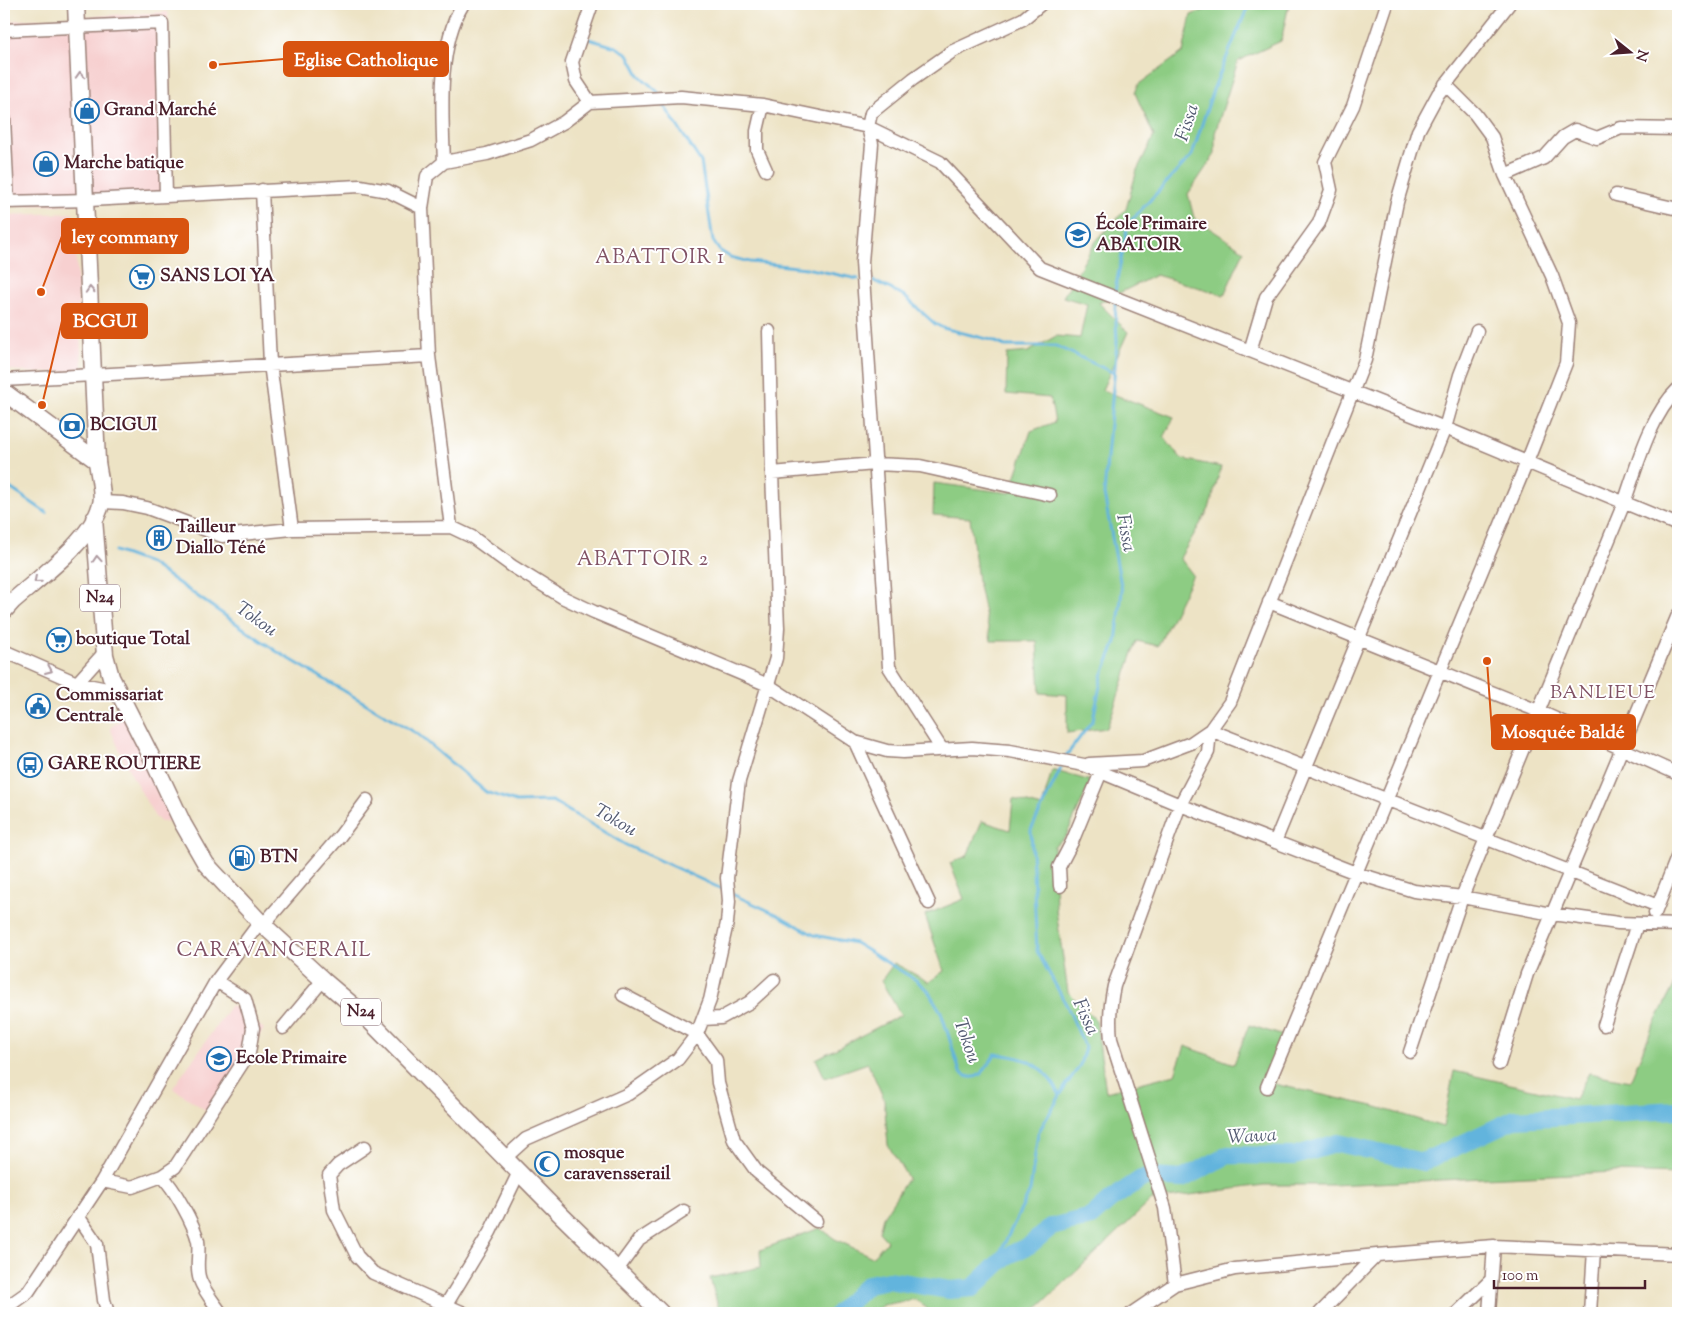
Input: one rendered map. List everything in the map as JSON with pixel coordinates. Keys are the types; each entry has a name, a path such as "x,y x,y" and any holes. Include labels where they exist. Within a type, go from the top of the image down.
{"main road":[{"path":"4,611 76,546 94,519 102,502 97,461 76,4"},
{"path":"4,392 97,461"},
{"name":"N24","path":"94,519 104,653 114,684 183,824 206,864 261,923 363,1014 617,1270 656,1312"}],"street":[{"path":"444,162 442,102 448,41 455,18 463,4"},
{"path":"590,102 576,80 572,62 592,4"},
{"path":"941,748 889,667 862,262 872,144 868,127 871,113 913,79 953,51 1023,19 1041,4"},
{"path":"1250,351 1266,297 1318,223 1331,190 1325,162 1353,106 1387,4"},
{"path":"1084,765 1143,761 1191,743 1210,730 1230,702 1365,360 1397,202 1418,131 1445,84 1509,4"},
{"path":"4,30 162,23 166,196"},
{"path":"1267,1086 1527,462 1566,363 1569,323 1552,276 1505,175 1492,137 1475,114 1445,84"},
{"path":"452,527 429,356 422,208 427,176 444,162 487,154 530,140 564,122 590,102 681,97 763,105 868,127 940,162 1040,268 1445,428 1678,525"},
{"path":"763,105 757,131 757,150 766,170"},
{"path":"4,118 6,202 86,200 360,186 388,191 422,208"},
{"path":"1505,175 1544,158 1562,137 1575,130 1597,138 1621,128 1678,129"},
{"path":"262,190 270,364 292,529"},
{"path":"1616,195 1678,208"},
{"path":"505,1158 526,1140 628,1094 678,1059 697,1034 710,1000 727,923 729,901 727,878 739,781 776,658 778,628 769,331"},
{"path":"1275,842 1445,428 1460,375 1477,331"},
{"path":"4,380 429,356"},
{"path":"1410,1052 1462,897 1624,503 1645,443 1668,398 1678,389"},
{"path":"772,473 875,464 920,466 1050,496"},
{"path":"102,502 123,503 147,508 222,536 292,529 452,527 472,537 512,566 562,597 768,685 855,742 888,751 903,752 918,752 941,748 1010,751 1084,765 1356,874 1414,891 1462,897 1552,914 1618,923 1678,925"},
{"path":"1269,602 1538,711 1678,774"},
{"path":"1499,1064 1527,974 1678,615"},
{"path":"4,651 77,682 114,684"},
{"path":"77,682 104,653"},
{"path":"1210,730 1658,906"},
{"path":"1175,1284 1168,1224 1160,1191 1111,1039 1109,1023 1110,1002 1114,986 1180,804 1208,752 1210,730"},
{"path":"855,742 929,903"},
{"path":"1060,886 1059,867 1072,842 1102,772"},
{"path":"4,1309 28,1292 102,1181 216,981 261,923 340,836 367,800"},
{"path":"1651,924 1678,855"},
{"path":"1604,1025 1637,924"},
{"path":"283,1028 323,980"},
{"path":"703,1019 721,1018 750,1002 774,980"},
{"path":"102,1181 132,1187 162,1176 175,1167 249,1053 253,1028 245,999 216,981"},
{"path":"623,995 697,1034 716,1060 718,1082 734,1140 757,1172 816,1221"},
{"path":"365,1147 338,1165 329,1175 334,1210 357,1256 373,1273 464,1313"},
{"path":"446,1304 490,1232 519,1172"},
{"path":"162,1176 170,1184 193,1226 198,1242 197,1268 200,1280 221,1313"},
{"path":"617,1270 639,1240 684,1212"},
{"path":"78,1216 97,1244 104,1300 108,1313"},
{"path":"1138,1312 1175,1284 1235,1269 1494,1246 1678,1254"},
{"path":"1489,1313 1494,1246"},
{"path":"1590,1313 1594,1250"},
{"path":"1320,1313 1377,1255"},
{"path":"1457,1313 1491,1280"}],"shaded area":[{"name":"Grand Marché","path":"168,12 172,202 4,206 4,21"},
{"path":"74,213 82,370 38,373 4,369 4,215"},
{"path":"125,717 173,821 161,822 155,817 125,763 110,728"},
{"name":"Ecole Primaire","path":"231,1005 264,1029 208,1112 173,1088"}],"green space":[{"path":"1222,4 1289,4 1281,41 1238,61 1215,133 1215,154 1188,194 1194,218 1244,251 1224,295 1156,275 1099,303 1128,332 1102,390 1174,417 1164,438 1182,459 1221,467 1209,509 1180,558 1193,575 1158,646 1137,641 1107,728 1067,733 1067,695 1040,693 1037,641 991,641 978,581 970,518 933,515 934,483 1010,493 1031,431 1055,422 1050,398 1006,394 1007,354 1028,352 1056,336 1080,338 1087,304 1063,297 1096,241 1126,209 1137,170 1154,136 1135,93 1139,84 1183,52 1191,15"},
{"path":"1052,770 1091,781 1066,836 1054,846 1056,910 1068,992 1096,1020 1106,1092 1175,1074 1185,1046 1234,1064 1249,1025 1284,1036 1274,1084 1377,1107 1443,1127 1454,1071 1575,1099 1589,1073 1630,1081 1652,1028 1678,978 1678,1174 1615,1172 1332,1185 1264,1185 1152,1200 1032,1313 932,1313 915,1299 883,1305 871,1313 720,1313 710,1278 761,1267 760,1250 820,1228 835,1239 872,1257 887,1241 879,1232 883,1217 908,1178 888,1145 884,1099 868,1063 825,1078 816,1059 901,1015 881,981 894,963 929,982 944,971 925,915 964,899 950,863 967,856 982,821 1010,830 1013,799 1042,807"}],"waterway":[{"name":"Fissa","path":"1115,291 1128,224 1192,155 1213,90 1249,4"},
{"path":"585,38 616,47 628,54 639,75 658,92"},
{"path":"663,104 701,162 713,241 719,250 730,257 750,262 806,268 858,279"},
{"path":"874,281 903,295 935,324 943,328 991,340 1005,346 1056,346 1114,373"},
{"name":"Fissa","path":"1066,756 1093,720 1102,676 1116,642 1122,591 1104,494 1117,342 1115,303"},
{"path":"4,484 47,513"},
{"name":"Tokou","path":"115,551 151,564 276,651 416,733 486,792 516,802 552,801 626,845 724,890"},
{"name":"Fissa","path":"992,1269 1030,1191 1038,1133 1080,1065 1085,1047 1067,1006 1037,951 1031,830 1061,768"},
{"name":"Tokou","path":"732,894 776,914 814,935 855,943 916,980 927,989 941,1012 960,1072 966,1076 972,1077 981,1074 995,1054 1017,1057 1034,1064 1048,1076 1060,1095"},
{"name":"Wawa","path":"838,1313 868,1284 888,1280 950,1290 973,1288 1005,1257 1030,1245 1051,1227 1091,1217 1110,1200 1141,1179 1152,1177 1182,1179 1228,1155 1294,1156 1338,1143 1423,1162 1515,1119 1678,1110"}],"place":[{"name":"Eglise Catholique","path":"213,65"},
{"name":"Grand Marché","path":"87,111"},
{"name":"Marche batique","path":"46,164"},
{"name":"École Primaire ABATOIR","path":"1078,235"},
{"name":"SANS LOI YA","path":"142,277"},
{"name":"ley commany","path":"41,292"},
{"name":"BCGUI","path":"42,405"},
{"name":"BCIGUI","path":"72,426"},
{"name":"Tailleur Diallo Téné","path":"159,538"},
{"name":"boutique Total","path":"59,640"},
{"name":"Mosquée Baldé","path":"1487,661"},
{"name":"Commissariat Centrale","path":"38,706"},
{"name":"GARE ROUTIERE","path":"30,765"},
{"name":"BTN","path":"242,858"},
{"name":"Ecole Primaire","path":"219,1059"},
{"name":"mosque caravensserail","path":"547,1164"}],"district":[{"name":"ABATTOIR 1","path":"660,258"},
{"name":"ABATTOIR 2","path":"643,560"},
{"name":"BANLIEUE","path":"1603,693"},
{"name":"CARAVANCERAIL","path":"274,951"}]}
